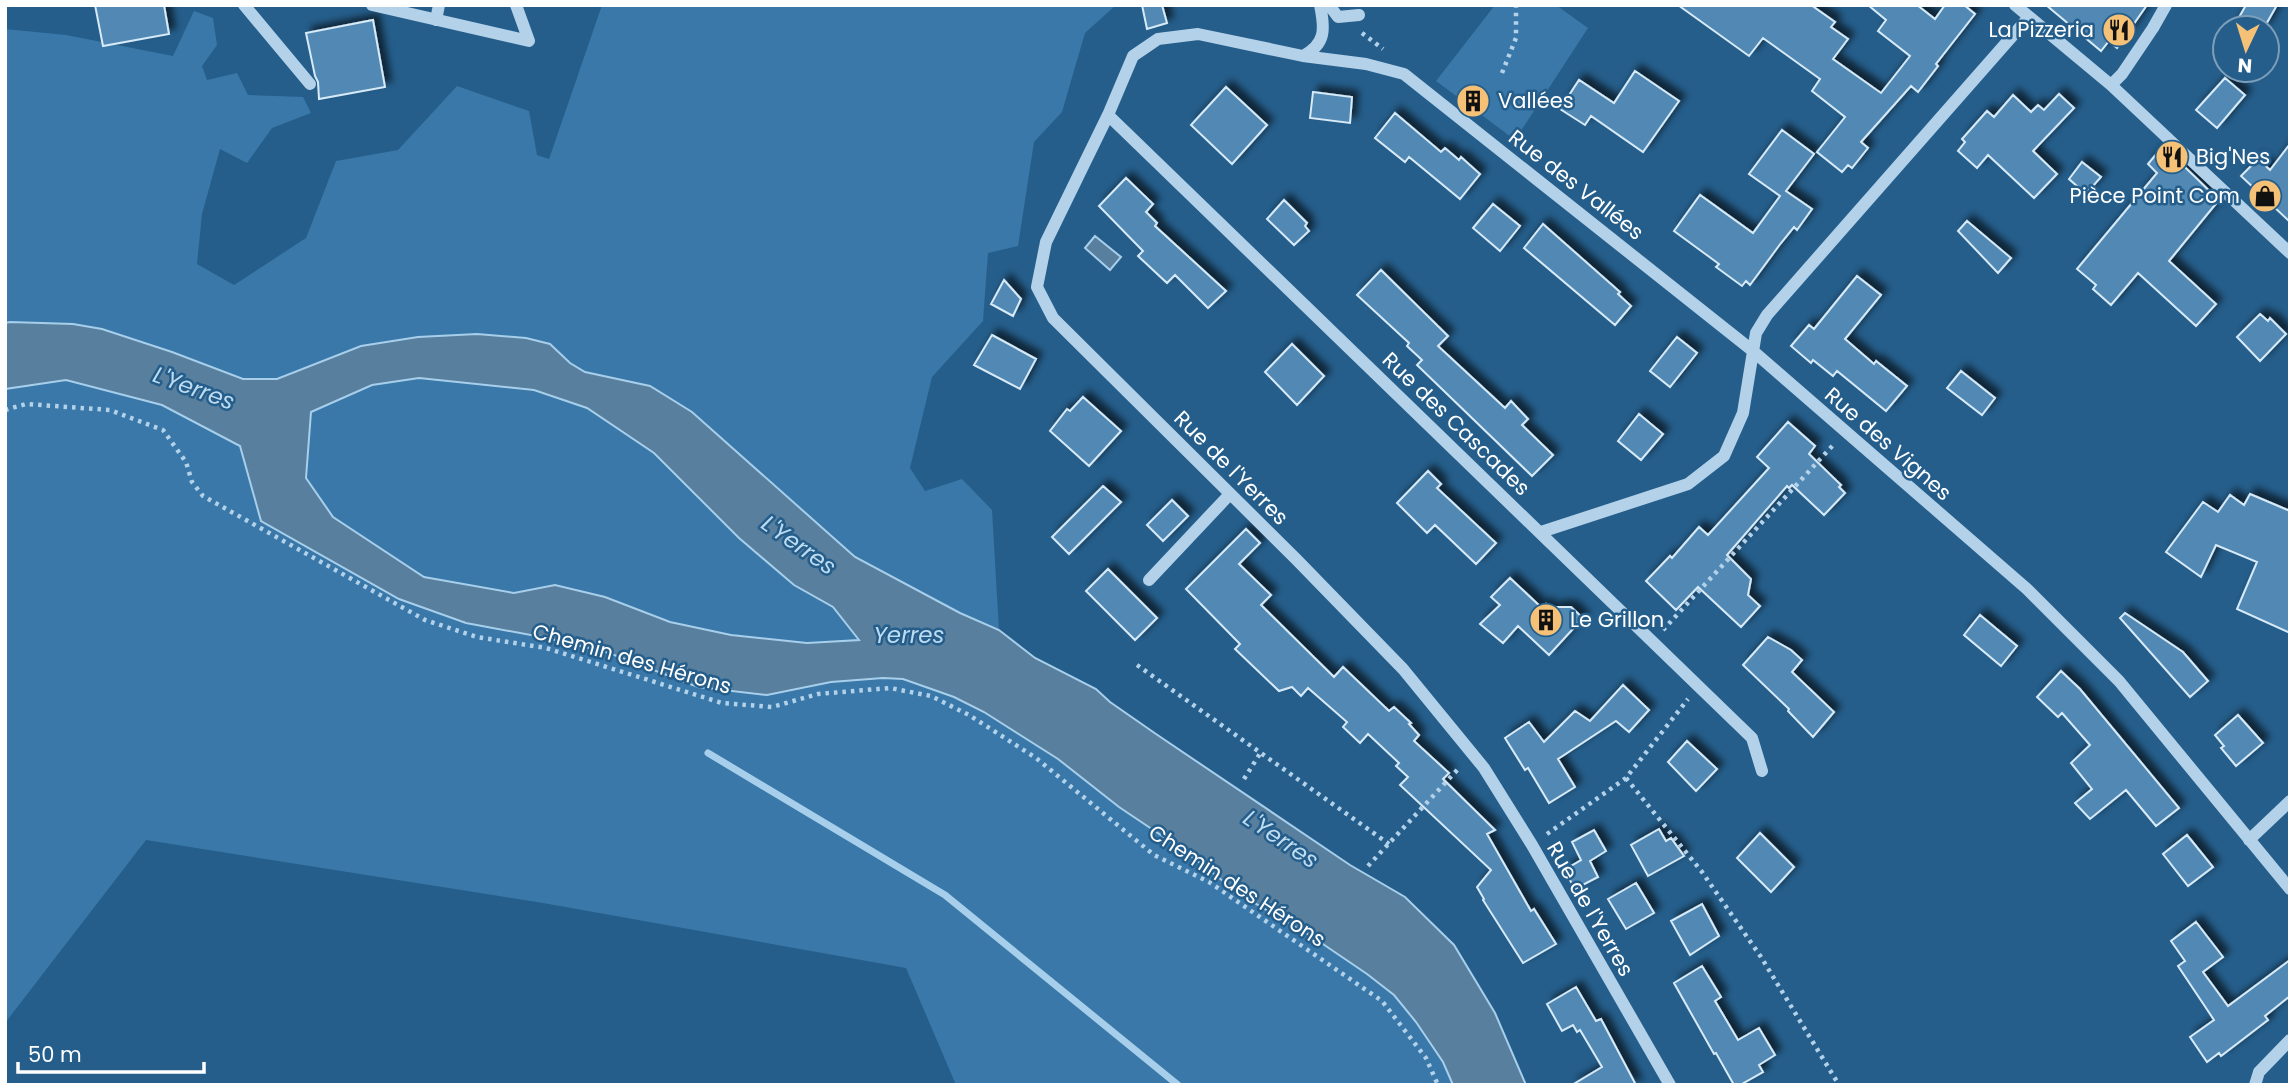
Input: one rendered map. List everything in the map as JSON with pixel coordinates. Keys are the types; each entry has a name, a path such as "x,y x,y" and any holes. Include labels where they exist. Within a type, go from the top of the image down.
{"street":[{"path":"244,5 310,84"},
{"path":"372,5 529,41 516,5"},
{"path":"436,20 439,5"},
{"path":"1303,56 1314,50 1323,36 1320,5"},
{"path":"1329,5 1338,17 1359,15"},
{"path":"2015,5 2111,85 2290,253"},
{"path":"2111,85 2122,74 2166,5"},
{"path":"1541,532 1688,484 1724,456 1743,413 1756,333 1768,315 2029,17"},
{"name":"Rue de l'Yerres","path":"1367,64 1303,56 1198,34 1158,39 1133,56 1108,115 1046,242 1037,287 1053,318 1403,669 1484,768 1532,845 1670,1085"},
{"name":"Rue des Vallées","path":"1367,64 1404,74 1754,351"},
{"name":"Rue des Cascades","path":"1108,115 1752,737 1762,771"},
{"name":"Rue des Vignes","path":"1754,351 2026,589 2119,681 2290,889"},
{"path":"1149,580 1230,494"},
{"path":"2249,840 2290,801"},
{"path":"2255,1085 2259,1072 2290,1040"}],"path":[{"path":"1502,72 1516,38 1516,5"},
{"path":"1338,17 1403,66 1404,74"},
{"name":"Chemin des Hérons","path":"5,410 26,404 110,410 163,430 186,462 192,482 203,496 425,620 477,637 546,648 722,703 772,707 818,694 890,688 931,696 969,715 1036,758 1154,855 1209,882 1382,1001 1426,1058 1437,1085"},
{"path":"1673,619 1845,432"},
{"path":"1137,665 1389,844"},
{"path":"1532,845 1626,778 1698,685"},
{"path":"1244,779 1261,752"},
{"path":"1368,866 1472,754"},
{"path":"1626,778 1703,872 1761,957 1839,1085"}],"shaded area":[{"path":"602,5 1116,5 1085,33 1062,112 1034,142 1018,246 988,253 983,321 932,377 910,468 925,491 962,479 992,510 999,630 960,613 855,557 692,412 585,372 570,363 553,346 541,341 477,334 361,346 277,379 243,379 172,352 90,326 5,323 5,29 66,35 173,56 194,11 213,18 217,45 202,66 207,80 237,73 248,95 303,97 311,113 272,128 247,163 220,149 202,214 197,264 234,285 306,238 336,161 398,150 457,86 529,111 537,155 549,159"},
{"path":"1495,5 1556,5 1588,28 1515,140 1479,113 1486,104 1466,89 1459,98 1436,81"},
{"path":"419,378 534,390 586,408 654,453 739,538 794,585 833,607 860,640 808,643 731,635 670,622 605,597 555,585 514,593 424,577 333,517 306,478 311,412 372,385"},
{"path":"66,380 162,405 240,446 262,521 399,599 466,623 609,653 698,687 767,695 831,682 903,679 954,697 984,712 1058,759 1119,807 1183,850 1241,895 1314,938 1394,995 1443,1062 1453,1085 956,1085 906,968 543,903 146,840 5,1023 5,389"}],"water":[{"path":"1095,236 1121,257 1110,270 1085,248"},
{"name":"Yerres","path":"5,323 73,324 102,329 243,379 277,379 361,346 418,337 477,334 526,338 550,344 570,363 585,372 650,386 692,412 855,557 960,613 999,630 1035,658 1096,689 1156,734 1350,865 1405,897 1454,945 1495,1013 1526,1085 1453,1085 1443,1062 1394,995 1314,938 1241,895 1183,850 1119,807 1058,759 984,712 954,697 903,679 831,682 767,695 698,687 609,653 466,623 399,599 261,521 240,446 162,405 66,380 5,389","holes":["419,378 534,390 587,408 654,453 739,538 794,585 833,607 859,640 807,643 731,635 670,622 605,597 555,585 514,593 424,577 333,517 306,478 311,412 372,385"]}],"building":[{"path":"95,5 164,5 169,34 103,46"},
{"path":"1142,5 1162,5 1167,23 1147,29"},
{"path":"1678,5 1811,5 1835,22 1831,27 1848,39 1833,59 1881,93 1910,56 1878,31 1886,20 1868,5 1917,5 1935,19 1945,5 1964,5 1975,14 1918,92 1911,86 1861,142 1868,148 1852,168 1848,165 1842,172 1817,152 1845,117 1812,91 1820,79 1763,38 1749,56"},
{"path":"2046,5 2147,5 2117,48 2109,41 2101,51"},
{"path":"2246,5 2277,5 2272,14 2241,14"},
{"path":"373,20 385,87 319,99 318,82 306,33"},
{"path":"1635,71 1679,101 1643,152 1591,116 1585,125 1560,109 1579,80 1614,103"},
{"path":"2220,84 2232,84 2245,95 2217,128 2196,110"},
{"path":"1226,87 1267,125 1232,164 1191,125"},
{"path":"1313,92 1352,97 1350,123 1310,118"},
{"path":"2059,94 2074,108 2033,151 2057,174 2034,198 1988,155 1977,168 1958,151 1965,142 1962,139 1987,111 1994,117 2013,95 2031,112 2038,105 2044,110"},
{"path":"1395,113 1441,152 1445,148 1459,160 1461,157 1480,174 1460,199 1409,157 1405,162 1375,138"},
{"path":"1782,130 1814,154 1786,191 1812,209 1797,230 1794,227 1750,285 1746,281 1742,286 1716,267 1719,264 1674,231 1700,195 1753,233 1780,196 1749,174"},
{"path":"2290,144 2290,222 2241,176 2258,159 2270,170"},
{"path":"2163,146 2219,200 2169,261 2216,304 2196,326 2138,273 2111,305 2093,289 2096,285 2077,269 2157,173 2148,164"},
{"path":"2082,162 2101,177 2086,194 2069,179"},
{"path":"1126,178 1153,204 1146,212 1157,223 1155,226 1226,291 1208,308 1175,275 1167,283 1138,256 1143,251 1099,206"},
{"path":"1284,200 1307,223 1305,226 1309,231 1294,245 1267,219"},
{"path":"1493,204 1520,226 1500,251 1473,228"},
{"path":"1967,221 2011,258 1998,273 1958,231"},
{"path":"1543,224 1620,292 1618,294 1631,306 1615,325 1524,248"},
{"path":"1381,270 1448,336 1438,346 1505,408 1511,401 1528,419 1522,425 1553,455 1532,476 1417,365 1422,360 1407,346 1409,343 1357,295"},
{"path":"1857,276 1881,295 1845,339 1874,364 1876,361 1907,386 1886,411 1837,371 1833,376 1813,360 1811,363 1791,346 1809,325 1814,329"},
{"path":"1004,280 1021,299 1013,316 991,304"},
{"path":"2260,314 2268,321 2270,318 2286,334 2260,361 2237,337"},
{"path":"992,335 1036,359 1020,389 974,365"},
{"path":"1677,337 1697,353 1670,387 1650,371"},
{"path":"1292,344 1324,376 1297,405 1265,372"},
{"path":"1961,371 1995,398 1982,415 1947,388"},
{"path":"1083,397 1121,431 1089,466 1050,431 1067,409 1070,411"},
{"path":"1639,414 1663,434 1641,460 1618,441"},
{"path":"1788,422 1815,446 1809,454 1841,485 1839,487 1845,493 1824,515 1792,485 1789,488 1787,486 1727,555 1751,579 1748,595 1760,606 1741,627 1698,587 1676,610 1646,581 1670,556 1672,558 1699,527 1708,535 1769,468 1757,457"},
{"path":"1428,471 1441,484 1437,488 1496,543 1476,564 1435,525 1427,533 1397,503"},
{"path":"1103,486 1121,502 1069,554 1052,537"},
{"path":"2250,494 2290,511 2290,633 2237,609 2257,562 2216,545 2201,577 2166,552 2203,502 2218,512 2230,495 2244,505"},
{"path":"1172,500 1188,516 1163,541 1147,525"},
{"path":"1246,529 1260,543 1239,564 1271,595 1261,605 1334,677 1343,667 1389,711 1394,707 1411,723 1409,724 1419,735 1414,741 1449,773 1443,779 1495,830 1487,834 1531,911 1534,909 1556,944 1523,963 1477,887 1491,870 1400,785 1408,777 1396,766 1399,763 1368,734 1360,743 1343,727 1347,722 1308,688 1301,696 1292,687 1279,691 1235,649 1240,644 1186,589"},
{"path":"1108,569 1157,618 1135,640 1086,591"},
{"path":"1510,578 1542,608 1546,604 1553,611 1557,607 1571,607 1583,618 1549,655 1518,626 1503,643 1480,624 1500,605 1491,597"},
{"path":"2125,613 2183,652 2208,681 2190,697 2120,618"},
{"path":"1980,615 2017,646 2001,666 1964,635"},
{"path":"1768,637 1791,650 1802,660 1792,672 1834,712 1813,737 1789,709 1743,665"},
{"path":"2061,671 2080,689 2179,808 2156,826 2126,790 2090,819 2075,803 2092,789 2071,763 2090,745 2062,713 2058,717 2037,697"},
{"path":"1623,685 1649,710 1629,732 1616,721 1558,759 1575,787 1549,803 1528,768 1525,770 1505,738 1529,722 1544,742 1575,711 1590,721"},
{"path":"2238,715 2263,743 2236,766 2221,748 2224,746 2215,735"},
{"path":"1687,741 1717,769 1696,791 1668,762"},
{"path":"1659,829 1666,841 1671,838 1684,856 1648,876 1631,845"},
{"path":"1594,830 1606,851 1590,861 1598,877 1575,889 1564,870 1581,860 1572,842"},
{"path":"1760,833 1794,867 1771,892 1737,858"},
{"path":"2187,835 2213,867 2188,886 2163,854"},
{"path":"1636,883 1654,913 1626,929 1608,899"},
{"path":"1702,904 1719,936 1690,955 1671,921"},
{"path":"2196,922 2223,957 2203,972 2228,1006 2290,960 2290,996 2265,1016 2268,1020 2221,1056 2219,1053 2207,1062 2190,1037 2214,1020 2178,966 2185,961 2171,941"},
{"path":"1702,966 1721,997 1715,1001 1738,1040 1759,1028 1775,1055 1759,1065 1763,1072 1740,1085 1734,1085 1674,983"},
{"path":"1576,987 1596,1021 1601,1019 1636,1085 1572,1085 1602,1067 1580,1030 1577,1032 1573,1025 1562,1031 1547,1004"}],"waterway":[{"path":"708,753 945,895 1178,1085"}],"place":[{"name":"La Pizzeria","path":"2119,30"},
{"name":"Vallées","path":"1473,101"},
{"name":"Big'Nes","path":"2172,157"},
{"name":"Pièce Point Com","path":"2265,196"},
{"name":"Le Grillon","path":"1546,620"}],"water label":[{"name":"L'Yerres","path":"194,388"},
{"name":"L'Yerres","path":"799,545"},
{"name":"L'Yerres","path":"1281,839"}]}
